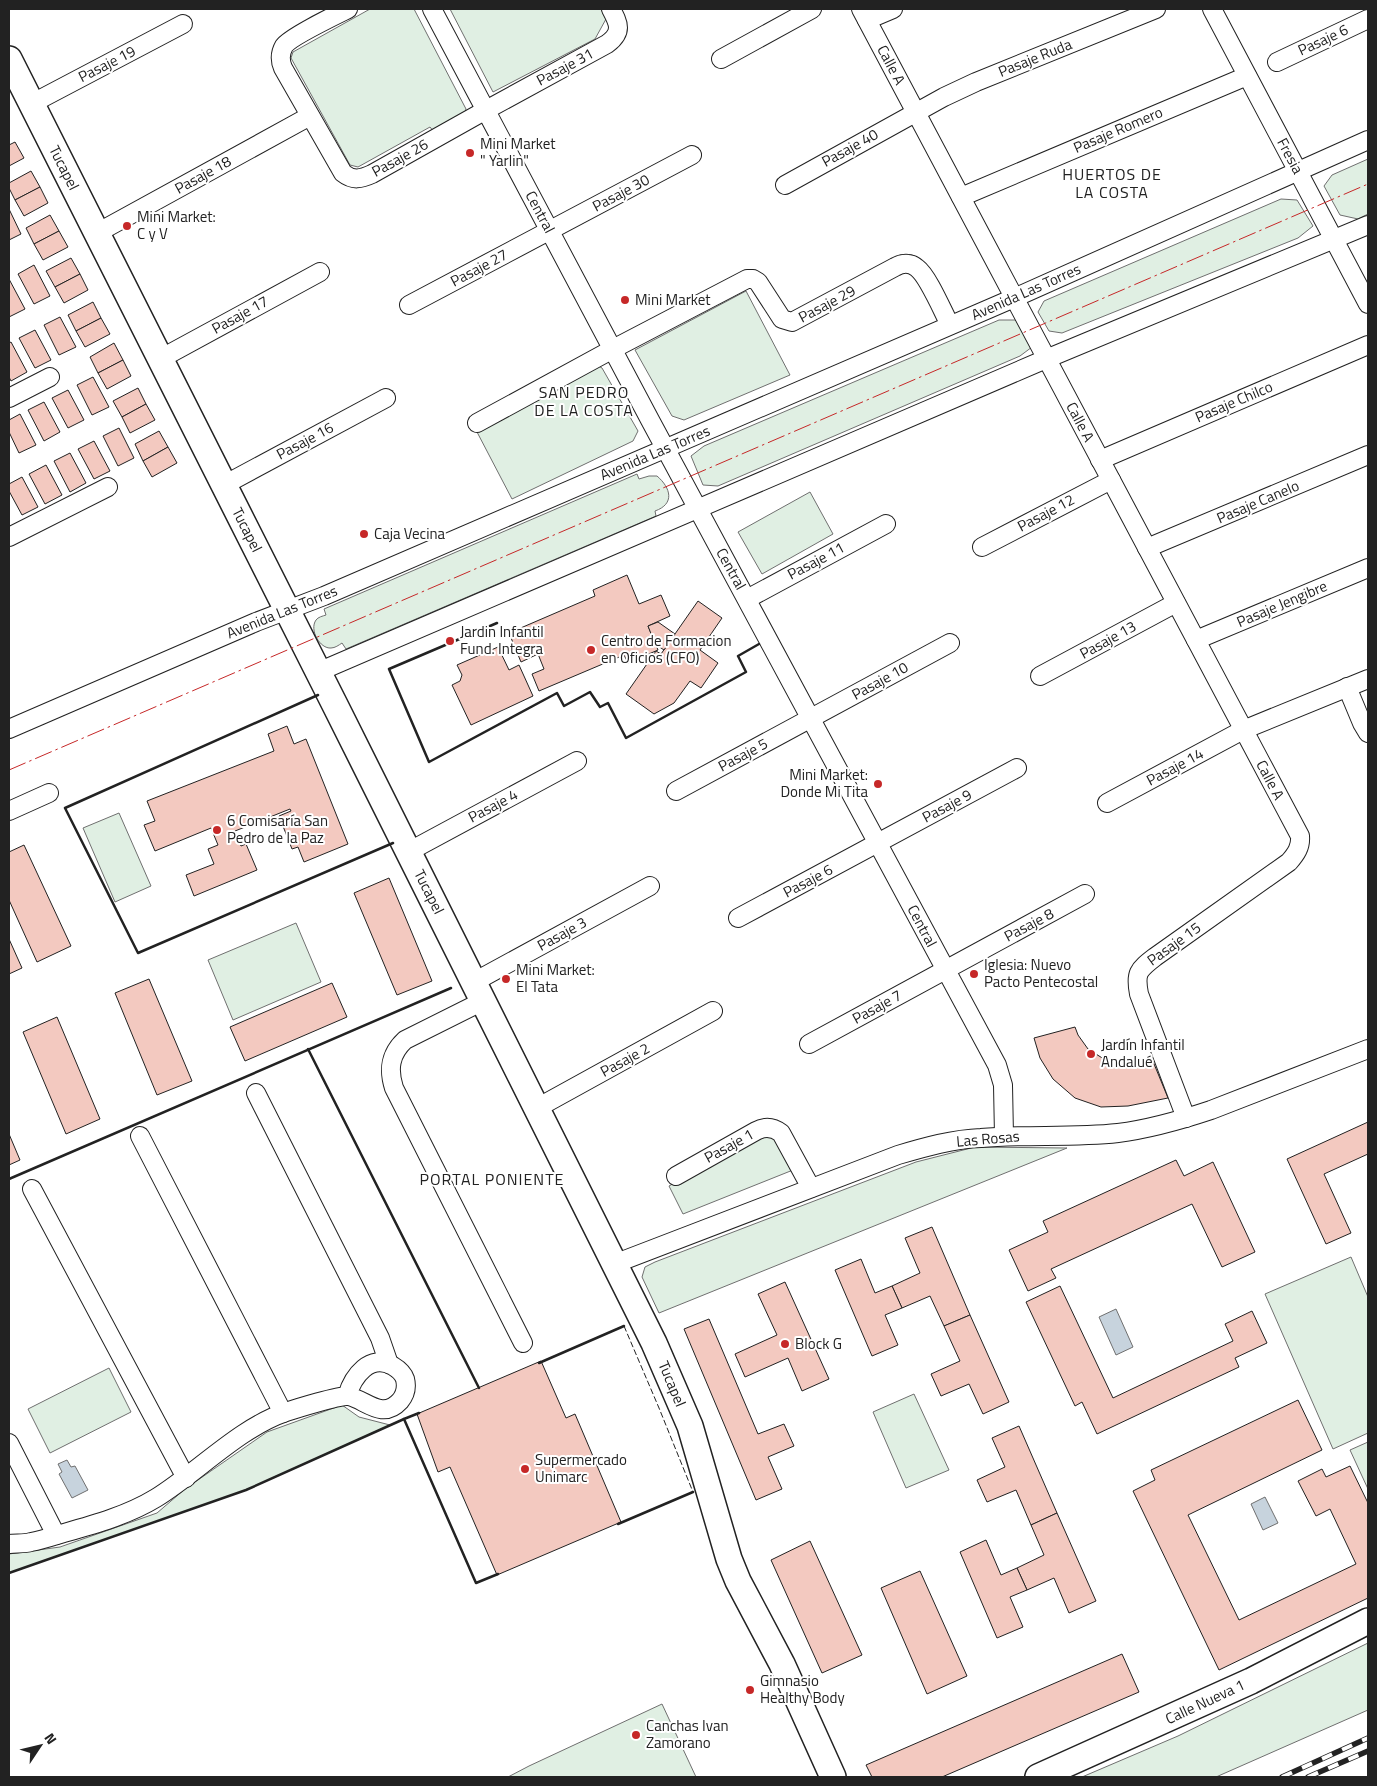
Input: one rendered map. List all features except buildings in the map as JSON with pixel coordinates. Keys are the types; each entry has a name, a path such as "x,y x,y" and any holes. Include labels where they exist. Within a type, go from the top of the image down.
{"main road":[{"name":"Tucapel","path":"9,59 537,1108 668,1374 690,1426 716,1518 735,1573 782,1664 832,1777"},
{"name":"Calle Nueva 1","path":"1038,1777 1251,1681 1368,1621"}],"street":[{"name":"Pasaje 26","path":"348,9 288,42 281,52 283,68 343,173 354,179 362,179 486,110"},
{"name":"Central","path":"432,9 612,349 1000,1071 1003,1085 1004,1136"},
{"name":"Pasaje 31","path":"486,110 613,40 618,30 618,24 611,9"},
{"path":"721,59 812,9"},
{"path":"864,14 893,9"},
{"name":"Pasaje Ruda","path":"916,112 976,82 1156,9"},
{"name":"Fresia","path":"1212,9 1368,304"},
{"name":"Calle A","path":"864,14 1300,836"},
{"name":"Pasaje 6","path":"1277,62 1368,19"},
{"name":"Pasaje 19","path":"31,104 183,24"},
{"name":"Pasaje Romero","path":"961,197 1247,76"},
{"name":"Pasaje 40","path":"785,185 916,112"},
{"name":"Pasaje 18","path":"97,233 310,116"},
{"name":"Avenida Las Torres","path":"9,728 256,622 324,596 1014,298 1368,140"},
{"name":"Pasaje 30","path":"549,230 692,155"},
{"path":"318,672 1046,359 1368,225"},
{"name":"Pasaje 27","path":"409,305 549,230"},
{"name":"Pasaje 29","path":"612,349 747,279 753,279 758,282 782,319 792,322 895,267 905,264 916,266 923,274 950,325"},
{"name":"Pasaje 17","path":"160,359 320,272"},
{"name":"Pasaje Chilco","path":"1100,460 1368,345"},
{"path":"477,423 612,349"},
{"path":"9,398 50,377"},
{"name":"Pasaje 16","path":"224,485 386,398"},
{"name":"Pasaje Canelo","path":"1147,548 1368,455"},
{"name":"Pasaje 12","path":"982,547 1110,480"},
{"path":"9,537 108,487"},
{"name":"Pasaje 11","path":"747,599 886,524"},
{"name":"Pasaje Jengibre","path":"1196,640 1368,568"},
{"name":"Pasaje 13","path":"1040,676 1176,603"},
{"name":"Pasaje 10","path":"811,719 950,643"},
{"name":"Pasaje 14","path":"1107,804 1244,730 1368,679"},
{"path":"1347,687 1368,733"},
{"name":"Pasaje 5","path":"676,791 811,719"},
{"name":"Pasaje 4","path":"408,852 578,761"},
{"name":"Pasaje 9","path":"878,843 1017,768"},
{"path":"9,811 49,793"},
{"name":"Pasaje 15","path":"1186,1118 1139,994 1136,981 1138,973 1143,966 1155,957 1289,862 1298,849 1300,836"},
{"name":"Pasaje 6","path":"738,918 878,843"},
{"name":"Pasaje 3","path":"478,992 650,886"},
{"name":"Pasaje 8","path":"946,970 1085,894"},
{"name":"Pasaje 7","path":"809,1044 946,970"},
{"path":"478,992 397,1047 390,1067 391,1078 523,1343"},
{"name":"Pasaje 2","path":"537,1108 713,1011"},
{"name":"Las Rosas","path":"614,1264 920,1148 961,1140 1004,1136 1116,1133 1186,1118 1368,1049"},
{"path":"256,1093 380,1338 389,1364"},
{"name":"Pasaje 1","path":"676,1176 756,1131 766,1128 776,1130 781,1134 811,1188"},
{"path":"140,1136 283,1413"},
{"path":"32,1189 186,1478"},
{"path":"9,1544 32,1542 95,1524 140,1507 186,1478 246,1433 283,1413 347,1396 371,1407 391,1407 398,1403 405,1391 405,1378 395,1367 378,1362 364,1367 355,1377 347,1396"},
{"path":"9,1442 56,1535"}],"green space":[{"path":"370,9 414,9 466,109 464,115 434,132 430,127 358,167 350,165 291,58 293,52"},
{"path":"450,9 601,9 606,19 595,39 493,92"},
{"path":"1368,159 1368,214 1358,219 1340,215 1324,186 1332,175"},
{"path":"1281,199 1297,200 1313,226 1298,238 1062,333 1049,331 1038,312 1044,301"},
{"path":"746,291 790,375 684,420 672,416 635,350"},
{"path":"999,320 1016,320 1032,347 1020,356 718,486 703,485 691,456 704,446"},
{"path":"597,365 602,368 638,431 633,441 512,499 477,432"},
{"path":"637,474 639,479 657,476 668,491 668,500 666,504 655,511 656,516 346,649 342,643 334,648 327,647 317,638 314,624 318,618 326,615 324,609"},
{"path":"810,492 833,534 762,574 738,532"},
{"path":"119,813 151,886 115,902 83,828"},
{"path":"296,923 321,982 233,1020 208,960"},
{"path":"764,1133 780,1139 793,1170 683,1214 669,1186"},
{"path":"975,1147 1067,1148 659,1313 642,1277 645,1267 655,1262 916,1162"},
{"path":"1351,1257 1368,1297 1368,1433 1333,1449 1265,1294"},
{"path":"109,1368 131,1412 50,1453 28,1409"},
{"path":"914,1394 949,1470 906,1488 873,1412"},
{"path":"342,1405 359,1417 390,1425 246,1490 9,1573 9,1554 60,1547 157,1513 185,1489 267,1432"},
{"path":"1368,1442 1368,1489 1350,1450"},
{"path":"1368,1643 1368,1710 1216,1777 1082,1777 1178,1736"},
{"name":"Canchas Ivan Zamorano","path":"662,1704 696,1777 508,1777 529,1766"}],"shaded area":[{"path":"1116,1309 1133,1347 1116,1355 1099,1317"},
{"path":"67,1460 71,1467 75,1466 88,1490 72,1498 59,1474 62,1472 58,1464"},
{"path":"1265,1497 1278,1523 1263,1530 1251,1504"}],"railway":[{"path":"1282,1777 1368,1738"},
{"path":"1308,1777 1368,1751"}],"fence":[{"path":"624,1326 693,1492"}],"wall":[{"path":"497,623 389,669 429,762 557,693 564,706 590,692 600,707 608,703 626,738 746,672 738,656 759,644"},
{"path":"318,695 65,808 138,953 393,843"},
{"path":"9,1179 451,988"},
{"path":"308,1049 479,1388"},
{"path":"539,1363 624,1326"},
{"path":"419,1413 404,1419 476,1583 498,1574"},
{"path":"9,1573 246,1490 404,1419"},
{"path":"618,1524 693,1492"}],"power":[{"path":"9,770 1368,184"}],"place":[{"name":"Mini Market \" Yarlin\"","path":"470,153"},
{"name":"Mini Market: C y V","path":"127,226"},
{"name":"Mini Market","path":"625,300"},
{"name":"Caja Vecina","path":"364,534"},
{"name":"Jardin Infantil Fund. Integra","path":"450,641"},
{"name":"Centro de Formacion en Oficios (CFO)","path":"591,650"},
{"name":"Mini Market: Donde Mi Tita","path":"878,784"},
{"name":"6 Comisaría San Pedro de la Paz","path":"217,830"},
{"name":"Iglesia: Nuevo Pacto Pentecostal","path":"974,974"},
{"name":"Mini Market: El Tata","path":"506,979"},
{"name":"Jardín Infantil Andalué","path":"1091,1054"},
{"name":"Block G","path":"785,1344"},
{"name":"Supermercado Unimarc","path":"525,1469"},
{"name":"Gimnasio Healthy Body","path":"750,1690"},
{"name":"Canchas Ivan Zamorano","path":"636,1735"}],"district":[{"name":"HUERTOS DE LA COSTA","path":"1112,183"},
{"name":"SAN PEDRO DE LA COSTA","path":"584,401"},
{"name":"PORTAL PONIENTE","path":"492,1179"}]}
